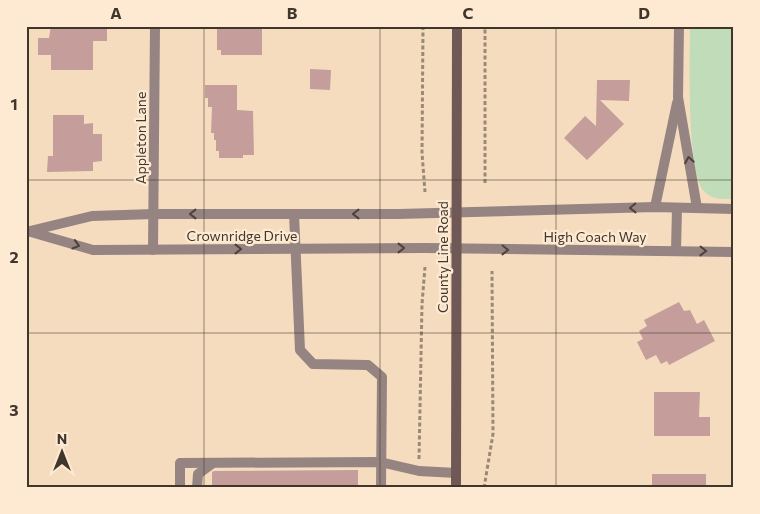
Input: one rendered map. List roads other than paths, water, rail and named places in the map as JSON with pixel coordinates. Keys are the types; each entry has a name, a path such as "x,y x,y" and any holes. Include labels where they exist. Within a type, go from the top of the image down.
{"main road":[{"name":"County Line Road","path":"456,488 457,26"}],"street":[{"name":"Appleton Lane","path":"154,250 155,26"},
{"path":"679,26 678,97 697,208"},
{"path":"655,207 678,97"},
{"name":"High Coach Way","path":"457,212 655,207 734,209"},
{"path":"676,250 677,208"},
{"name":"Crownridge Drive","path":"28,232 92,216 457,212"},
{"path":"294,214 300,350 313,364 368,365 382,377 381,488"},
{"name":"Crownridge Drive","path":"28,232 93,250 425,248 457,250"},
{"name":"High Coach Way","path":"457,250 676,250 734,252"},
{"path":"180,488 180,463 380,462 419,470 456,472"},
{"path":"196,488 198,474 214,463"}]}
